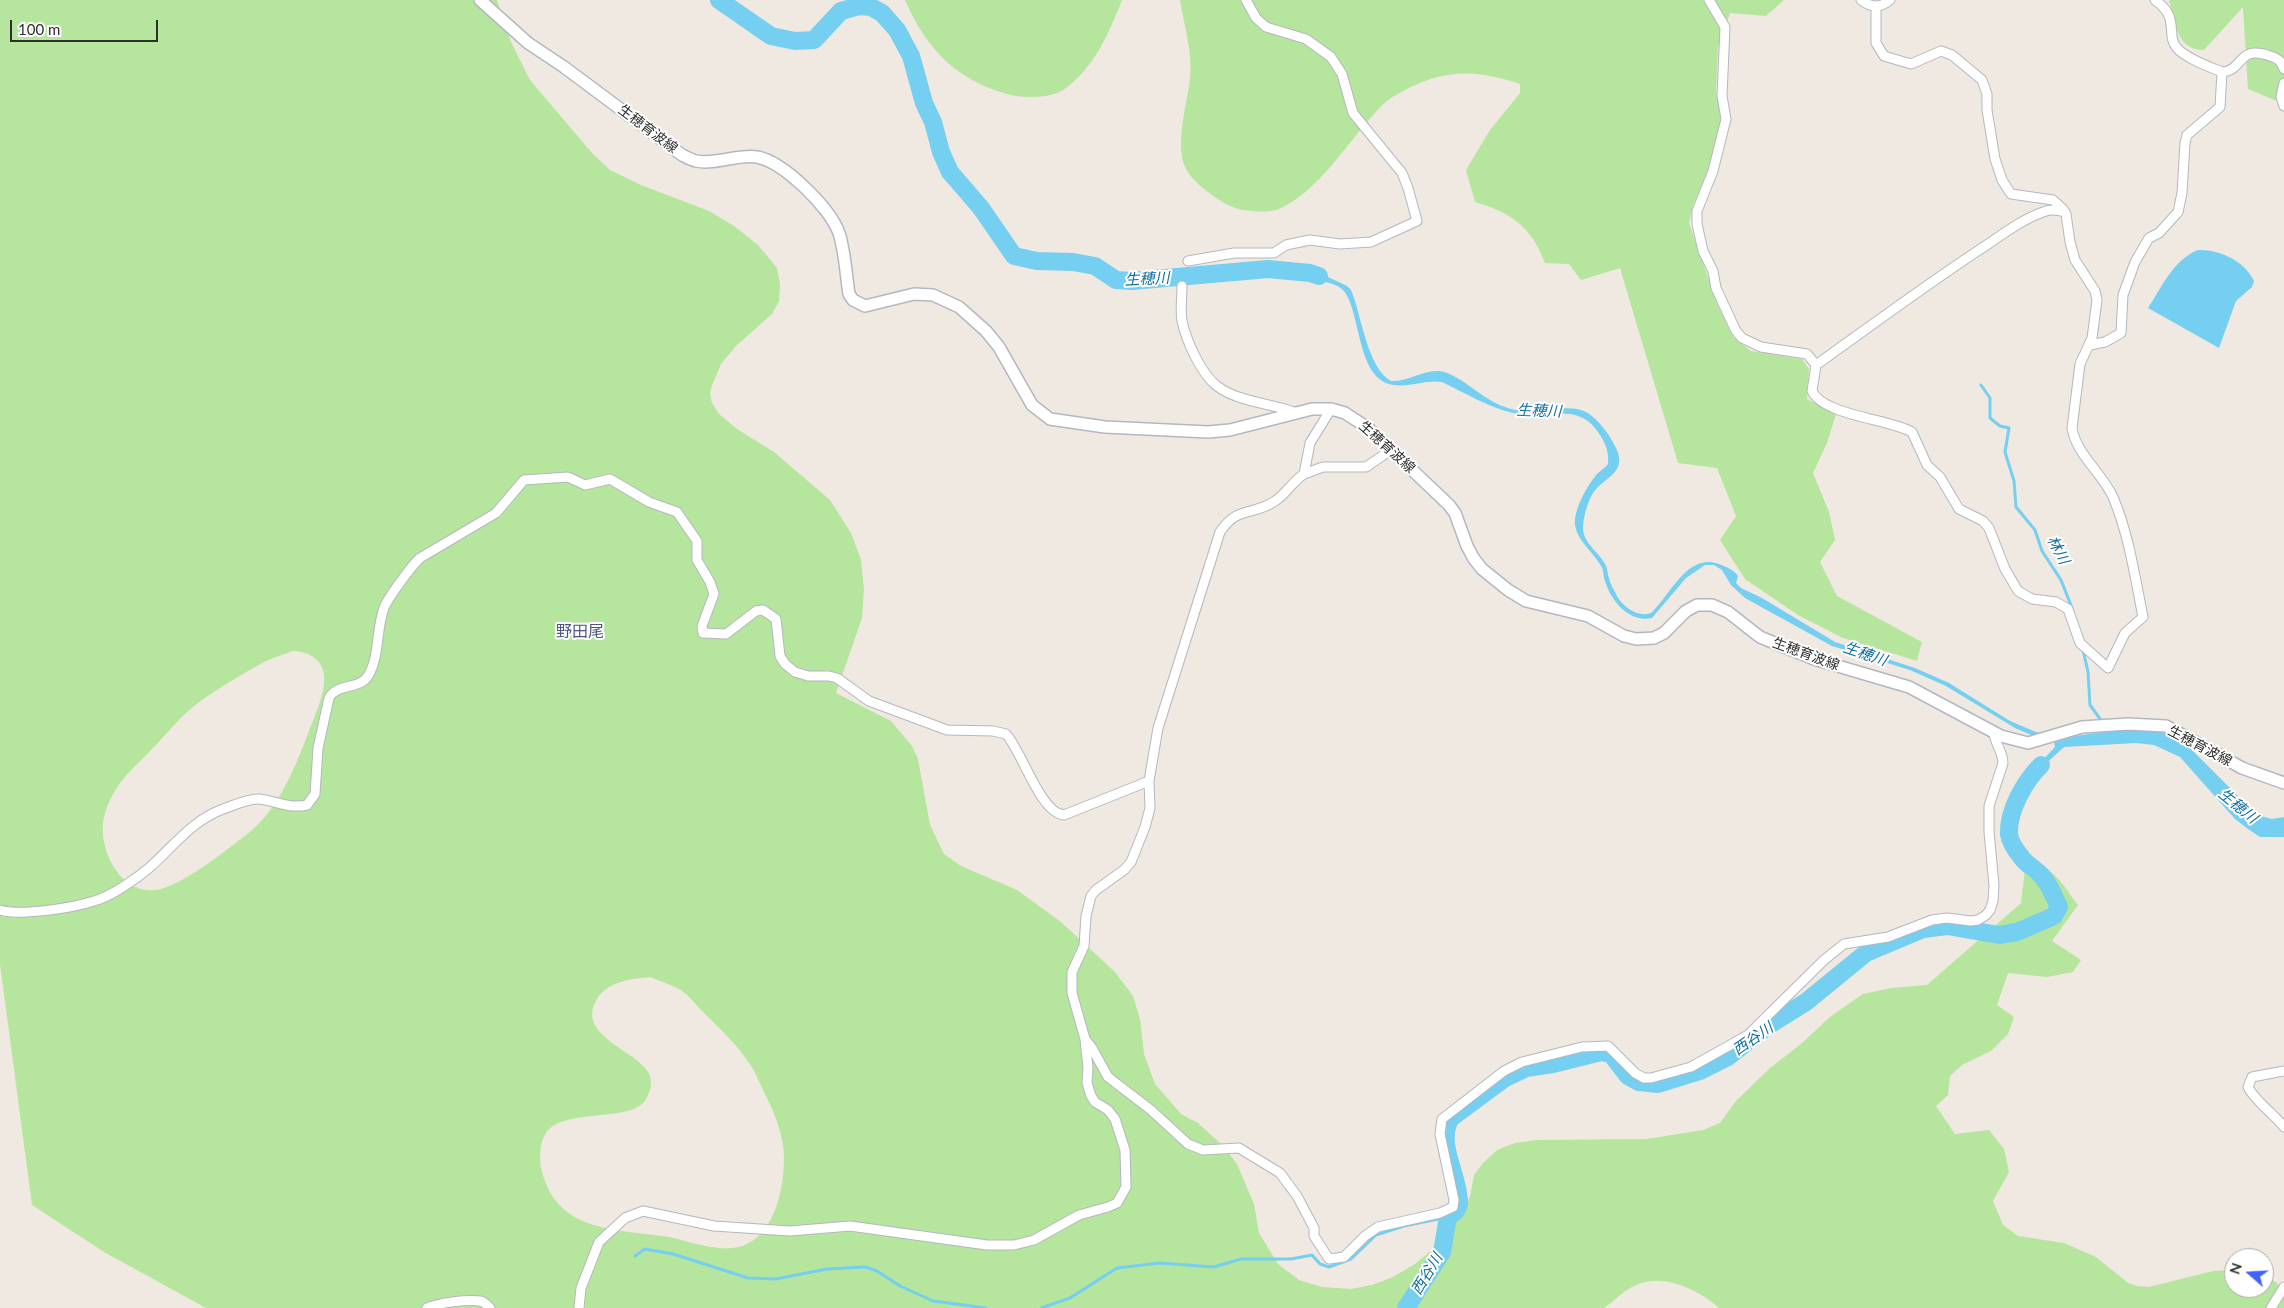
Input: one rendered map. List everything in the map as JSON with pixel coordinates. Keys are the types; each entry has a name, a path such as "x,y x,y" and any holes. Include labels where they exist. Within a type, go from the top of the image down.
{"main road":[{"name":"生穂育波線","path":"480,0 528,44 564,67 682,155 696,161 741,156 757,157 782,168 832,219 840,234 849,294 853,300 865,306 914,294 933,296 959,307 990,336 1032,405 1050,420 1105,427 1208,432 1230,430 1312,408 1331,409 1352,416 1449,505 1455,513 1467,546 1482,569 1518,597 1588,616 1624,636 1642,639 1654,638 1664,633 1686,611 1697,604 1712,605 1728,612 1760,637 1814,659 1909,687 1994,733 2024,742 2037,741 2075,728 2105,725 2166,726 2242,768 2284,783"}],"street":[{"path":"1188,261 1234,253 1274,253 1286,245 1310,240 1340,244 1372,242 1417,221 1402,173 1353,113 1342,74 1331,57 1306,39 1266,27 1256,18 1246,0"},
{"path":"1709,0 1724,27 1722,96 1726,118 1713,171 1697,211 1697,224 1703,251 1713,271 1716,288 1736,331 1742,338 1762,347 1807,354 1816,366"},
{"path":"1861,0 1876,7 1890,0"},
{"path":"2154,0 2165,8 2170,18 2176,48 2222,72 2228,72 2249,53 2254,52 2276,58 2281,62 2284,69"},
{"path":"1876,7 1876,43 1884,56 1910,64 1938,50 1944,51 1952,55 1982,80 1987,94 1987,110 1995,160 2002,180 2009,191 2017,195 2052,200 2065,212 2075,260 2090,282 2097,300 2090,346 2080,364 2078,394 2072,420 2073,435 2081,450 2101,476 2118,510 2131,556 2143,617 2125,633 2108,668 2082,645 2068,609 2056,602 2032,599 2018,591 2005,569 1989,528 1983,521 1960,509 1940,477 1928,465 1914,435 1909,431 1839,410 1817,400 1812,391 1816,366 1927,285 1991,242 2030,219 2046,212 2059,210 2065,212"},
{"path":"2090,346 2105,342 2121,333 2123,295 2135,262 2150,238 2170,223 2178,212 2182,193 2184,143 2187,135 2220,107 2222,72"},
{"path":"2284,83 2281,97 2284,106"},
{"path":"1182,286 1183,323 1200,365 1207,375 1217,386 1233,394 1294,412"},
{"path":"1304,474 1310,443 1331,409"},
{"path":"579,1308 580,1288 599,1242 625,1218 643,1211 651,1211 675,1220 714,1226 790,1231 850,1226 987,1245 1014,1245 1034,1240 1079,1215 1108,1208 1117,1203 1126,1187 1125,1150 1121,1132 1115,1119 1108,1110 1094,1102 1091,1096 1087,1083 1088,1068 1085,1039 1071,982 1074,965 1084,946 1088,904 1096,890 1124,870 1131,862 1150,808 1149,781 1158,728 1220,532 1227,522 1243,512 1274,502 1292,482 1304,474 1323,467 1366,467 1391,450"},
{"path":"0,910 41,911 95,901 129,882 149,868 200,820 257,798 294,808 307,806 314,794 318,748 328,698 334,691 360,683 368,675 384,609 410,568 420,558 496,513 521,482 528,478 568,477 585,485 610,479 649,502 675,511 697,541 697,560 714,589 714,594 702,626 703,632 726,634 756,611 763,610 776,619 780,656 785,664 795,672 808,676 837,678 869,702 948,730 1002,731 1010,738 1044,802 1053,812 1064,814 1149,781"},
{"path":"1085,1039 1110,1079 1142,1102 1188,1144 1203,1150 1239,1148 1280,1173 1298,1196 1314,1228 1314,1236 1326,1257 1332,1260 1344,1257 1365,1236 1378,1227 1440,1213 1453,1207 1454,1200 1440,1134 1442,1119 1504,1071 1522,1062 1582,1047 1599,1046 1613,1049 1635,1073 1644,1078 1651,1078 1691,1067 1748,1035 1824,960 1844,944 1888,936 1932,920 1955,918 1971,921 1978,920 1986,915 1993,901 1994,885 1989,832 1989,806 2003,763 2003,757 1995,740 1994,733"},
{"path":"2284,1071 2252,1076 2248,1088 2251,1094 2275,1114 2284,1127"},
{"path":"2271,1308 2284,1287"},
{"path":"427,1308 435,1304 474,1300 483,1302 490,1308"}],"green space":[{"path":"0,0 497,0 511,42 530,80 592,153 610,170 641,185 709,211 734,226 758,245 777,268 780,284 779,301 772,314 736,346 721,364 710,394 712,403 719,414 737,429 774,452 830,500 851,533 861,560 864,589 862,618 836,693 891,721 912,746 918,759 930,825 944,854 961,866 1017,890 1061,922 1115,972 1133,996 1140,1019 1144,1054 1155,1084 1181,1114 1198,1123 1222,1145 1237,1164 1254,1204 1259,1233 1278,1264 1299,1280 1322,1287 1351,1289 1372,1285 1393,1277 1415,1264 1438,1245 1470,1197 1474,1175 1483,1163 1497,1150 1515,1143 1536,1140 1647,1139 1703,1130 1720,1123 1735,1102 1770,1068 1801,1044 1831,1016 1863,994 1891,988 1927,985 2021,903 2025,869 2040,868 2047,870 2058,878 2078,905 2052,941 2081,960 2073,972 2047,977 2008,973 1997,1005 2014,1017 2008,1034 1991,1051 1962,1065 1950,1076 1948,1095 1936,1106 1955,1134 1989,1130 2004,1149 2009,1172 1993,1201 2003,1225 2018,1236 2064,1243 2096,1257 2128,1283 2137,1286 2149,1287 2213,1271 2224,1270 2224,1298 2274,1298 2274,1281 2284,1292 2284,1308 1719,1308 1690,1289 1669,1282 1658,1281 1632,1287 1604,1308 206,1308 104,1252 32,1205 0,964","holes":["292,651 303,652 313,657 320,664 323,669 324,687 293,771 278,799 258,824 246,835 190,875 178,882 156,890 143,890 132,885 114,867 104,842 103,829 104,817 111,799 128,773 200,701 264,662","650,977 676,987 723,1031 748,1061 770,1105 783,1143 784,1169 777,1206 766,1228 749,1243 740,1247 709,1247 669,1237 593,1225 576,1218 562,1207 550,1192 542,1172 540,1162 542,1142 546,1133 554,1125 580,1117 624,1112 636,1108 644,1102 649,1091 651,1079 648,1072 641,1064 600,1032 594,1022 592,1012 597,999 607,988 620,982 635,979"]},
{"path":"905,0 1122,0 1100,48 1085,70 1066,88 1057,93 1029,97 989,88 961,73 938,53 928,41"},
{"path":"1180,0 1784,0 1766,16 1730,13 1718,47 1716,92 1722,121 1709,169 1693,205 1689,223 1718,306 1733,337 1751,351 1802,359 1809,369 1807,399 1836,414 1827,443 1813,473 1829,512 1835,540 1820,562 1837,596 1922,642 1917,661 1843,638 1798,615 1745,579 1720,540 1736,516 1717,468 1678,463 1620,268 1581,280 1569,264 1545,263 1534,240 1509,216 1475,202 1466,170 1490,130 1520,93 1520,84 1486,75 1454,74 1423,82 1407,89 1381,106 1316,182 1292,202 1279,209 1269,211 1259,212 1240,209 1232,207 1204,189 1193,179 1183,161 1181,140 1191,68"},
{"path":"2169,0 2284,0 2284,104 2248,89 2243,7 2204,50 2194,49 2182,40 2178,33"}],"water":[{"path":"2198,250 2223,254 2238,262 2254,281 2252,287 2236,301 2219,348 2148,308 2175,267"},
{"path":"1291,268 1311,269 1347,286 1351,290 1370,353 1376,365 1391,381 1439,371 1455,377 1496,404 1508,408 1518,411 1578,409 1589,414 1598,422 1607,432 1616,448 1619,463 1613,474 1593,493 1586,511 1583,529 1589,544 1606,566 1610,582 1617,596 1623,604 1636,613 1651,613 1680,578 1698,564 1708,562 1719,564 1738,576 1736,583 1741,588 1762,598 1835,642 1915,668 1949,683 2010,721 2036,732 2058,738 2120,730 2166,733 2184,742 2257,815 2272,819 2284,817 2284,837 2260,837 2248,829 2235,819 2180,757 2154,745 2136,743 2064,747 2040,769 2029,784 2026,782 2033,770 2055,747 2054,742 2015,728 1946,686 1910,670 1832,646 1745,598 1731,585 1722,570 1714,565 1705,565 1686,578 1652,618 1644,619 1629,614 1616,603 1608,589 1598,560 1580,538 1575,526 1576,513 1583,495 1597,474 1608,464 1605,445 1591,424 1572,414 1525,415 1513,413 1486,403 1442,382 1403,385 1389,384 1378,378 1370,368 1360,341 1349,299 1343,290 1330,283 1303,276"}],"waterway":[{"name":"生穂川","path":"719,0 771,36 795,41 814,40 841,11 859,6 871,7 882,13 897,30 911,56 924,103 933,122 941,152 950,172 981,208 1014,256 1037,261 1073,262 1095,266 1116,280 1132,281 1268,269 1310,273 1319,276"},
{"name":"林川","path":"1981,385 1990,398 1990,418 2000,426 2009,428 2005,452 2014,481 2016,507 2035,530 2042,551 2061,580 2072,608"},
{"name":"林川","path":"2083,650 2088,672 2090,705 2103,723"},
{"name":"西谷川","path":"1406,1308 1442,1252 1448,1217 1456,1211 1459,1204 1456,1183 1447,1149 1447,1128 1451,1118 1505,1078 1526,1068 1553,1064 1601,1052 1611,1054 1628,1076 1639,1082 1658,1084 1700,1071 1728,1057 1769,1025 1806,1002 1866,953 1923,929 1947,926 1999,935 2017,932 2054,916 2059,907 2050,889 2042,876 2018,853 2012,844 2009,834 2009,825 2014,806 2029,779 2041,765"},
{"path":"1041,1308 1070,1298 1117,1268 1159,1263 1214,1267 1241,1259 1291,1259 1312,1255 1320,1264 1329,1267 1351,1259 1376,1235 1404,1226 1448,1217"},
{"path":"635,1256 645,1249 673,1254 748,1278 776,1279 827,1269 866,1267 877,1271 900,1286 933,1301 986,1308"}],"district":[{"name":"野田尾","path":"580,632"}]}
